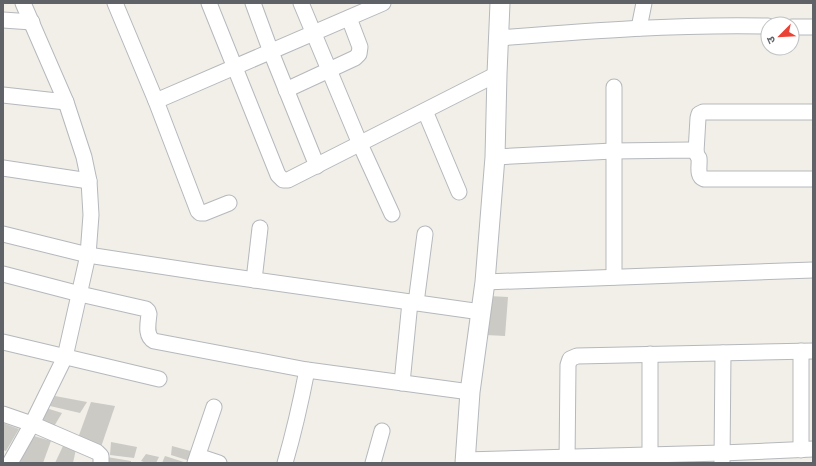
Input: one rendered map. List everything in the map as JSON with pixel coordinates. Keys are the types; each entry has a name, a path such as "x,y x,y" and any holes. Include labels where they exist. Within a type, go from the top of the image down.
{"street":[{"path":"10,463 32,424 65,357 88,255 91,215 89,181 84,157 66,102 23,3"},
{"path":"115,3 156,101 198,211 200,213 204,213 229,203"},
{"path":"209,3 278,175 283,180 288,180 317,166 497,74"},
{"path":"253,3 317,166"},
{"path":"301,3 360,144 392,214"},
{"path":"156,101 383,3"},
{"path":"500,3 495,157 485,282 470,392 465,462 722,458 807,450 807,351 577,356 570,359 568,365 567,460"},
{"path":"639,28 644,3"},
{"path":"286,90 355,58 359,54 360,47 349,18"},
{"path":"3,20 32,22"},
{"path":"499,38 639,28 760,26"},
{"path":"800,27 813,27"},
{"path":"614,87 614,277"},
{"path":"3,95 66,102"},
{"path":"425,111 459,192"},
{"path":"813,112 703,112 699,114 698,118 696,152 698,158 699,175 704,179 813,179"},
{"path":"495,157 613,151 690,150 696,152"},
{"path":"3,168 89,181"},
{"path":"254,280 260,228"},
{"path":"3,234 88,255 481,312"},
{"path":"402,382 413,303 425,234"},
{"path":"485,282 813,270"},
{"path":"3,274 146,310 149,314 148,334 150,339 154,341 307,370 470,392"},
{"path":"3,342 159,379"},
{"path":"722,458 723,353"},
{"path":"650,354 650,459"},
{"path":"285,463 296,423 307,370"},
{"path":"214,407 196,459 219,463"},
{"path":"3,414 32,424 97,452 101,456 101,463"},
{"path":"373,463 382,431"}],"building":[{"path":"489,296 508,297 505,336 486,335"},
{"path":"55,396 87,402 80,413 50,406"},
{"path":"91,402 115,406 101,447 78,438"},
{"path":"46,408 62,413 53,428 39,423"},
{"path":"3,423 19,429 6,451 3,450"},
{"path":"34,436 51,441 43,463 24,463 19,461"},
{"path":"111,442 137,447 134,458 110,455"},
{"path":"63,446 76,449 73,463 55,463"},
{"path":"172,446 194,452 190,461 171,455"},
{"path":"146,454 159,457 156,463 146,463 141,461"},
{"path":"165,456 187,463 162,463"},
{"path":"107,457 131,461 131,463 107,463"}]}
